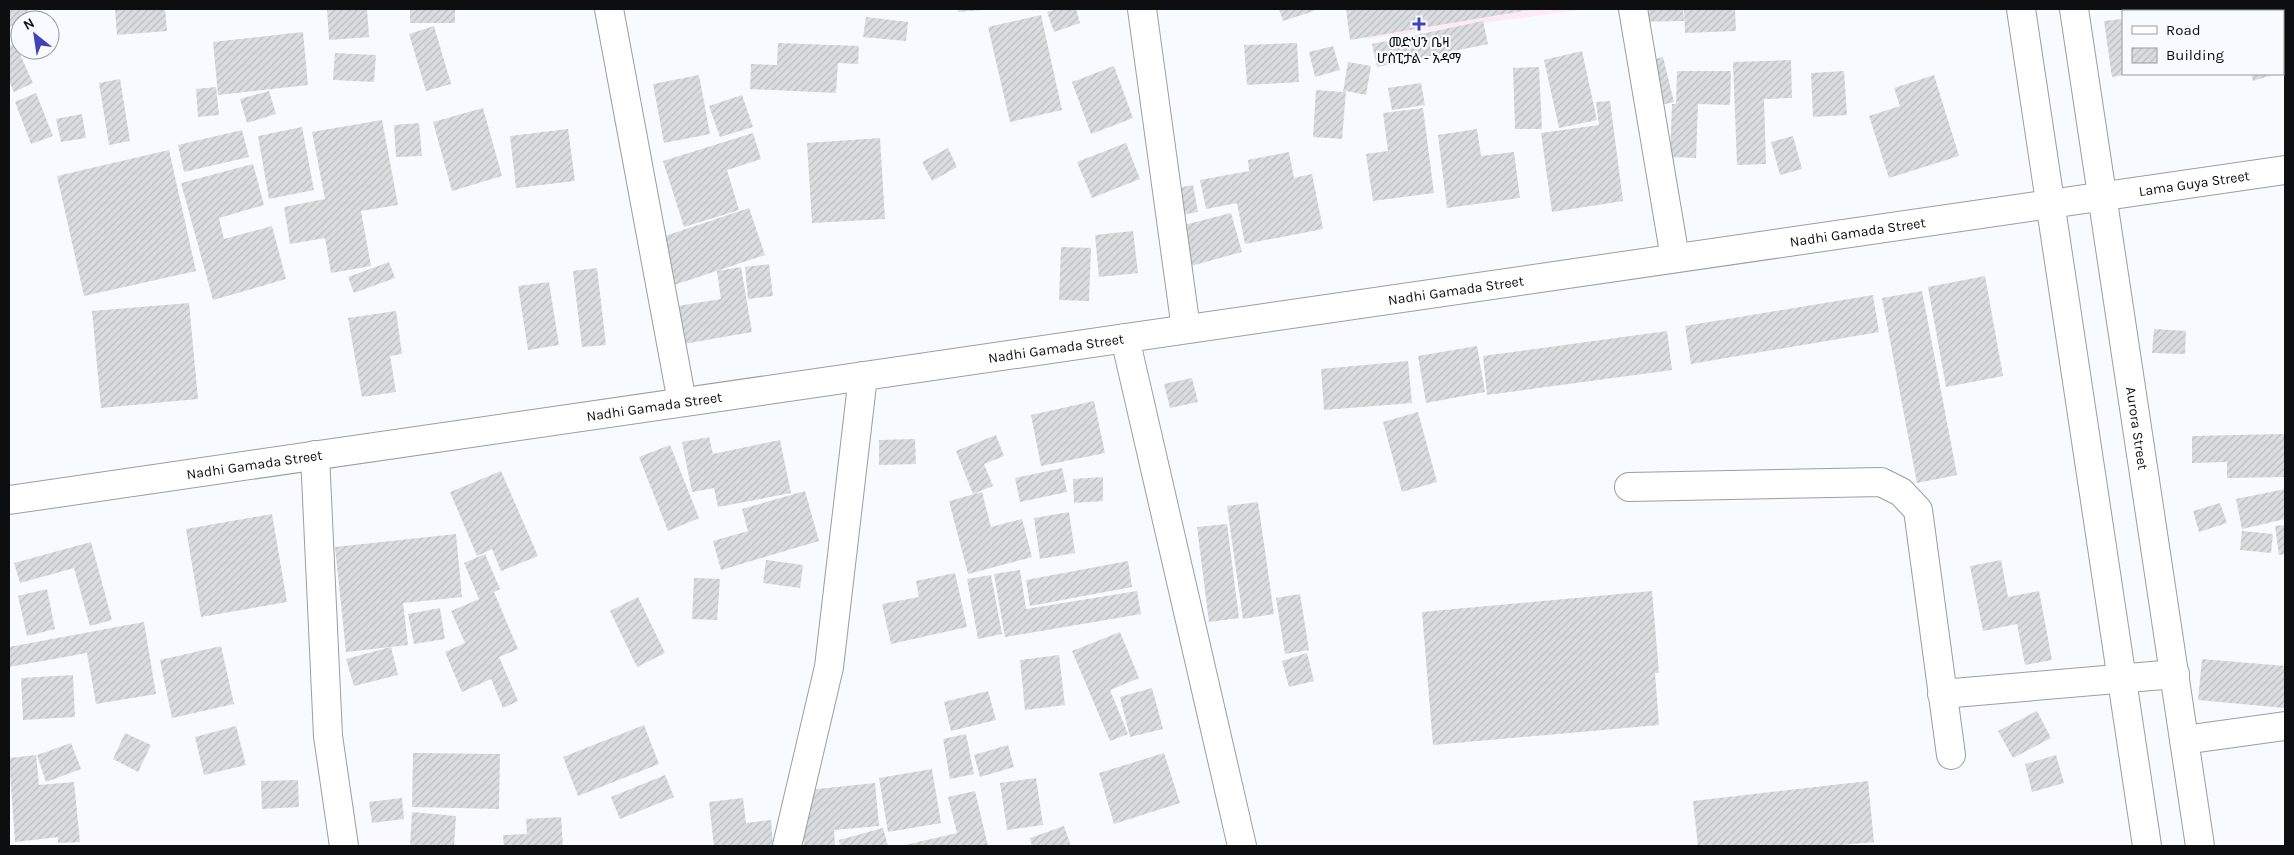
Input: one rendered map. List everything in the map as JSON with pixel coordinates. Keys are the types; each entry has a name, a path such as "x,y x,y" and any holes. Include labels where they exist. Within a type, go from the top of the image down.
{"street":[{"path":"609,9 682,402"},
{"path":"1142,9 1186,329"},
{"path":"1633,9 1675,258"},
{"path":"2021,9 2147,846"},
{"name":"Aurora Street","path":"2074,9 2200,846"},
{"name":"Lama Guya Street","path":"2102,197 2285,170"},
{"name":"Nadhi Gamada Street","path":"9,500 2102,197"},
{"path":"1125,338 1242,846"},
{"path":"787,846 830,667 863,376"},
{"path":"314,455 328,736 344,846"},
{"path":"1629,487 1882,482 1901,492 1918,510 1951,755"},
{"path":"1942,694 2175,674"},
{"path":"2184,740 2285,726"}],"shaded area":[{"name":"መድህን ቤዛ ሆስፒታል - አዳማ","path":"1357,9 1586,9 1367,39"}],"building":[{"path":"9,9 27,9 10,10 9,27"},
{"path":"115,9 165,9 167,31 117,35"},
{"path":"327,9 367,9 369,37 329,40"},
{"path":"410,9 455,9 455,23 410,23"},
{"path":"958,9 982,9 982,10 958,12"},
{"path":"1058,9 1076,9 1080,23 1054,32 1047,12"},
{"path":"1279,9 1313,9 1314,11 1283,21"},
{"name":"መድህን ቤዛ ሆስፒታል - አዳማ","path":"1346,9 1529,9 1529,10 1350,40"},
{"path":"1633,9 1683,9 1684,21 1634,22"},
{"path":"1684,9 1735,9 1736,31 1685,33"},
{"path":"2213,9 2214,10 2186,10"},
{"path":"1041,15 1062,110 1010,122 988,27"},
{"path":"866,17 908,22 906,41 863,37"},
{"path":"2122,19 2123,75 2112,77 2104,21"},
{"path":"1483,21 1488,44 1377,67 1372,44"},
{"path":"434,26 451,84 426,91 409,34"},
{"path":"303,32 308,85 218,95 213,42"},
{"path":"778,43 859,46 858,64 838,63 836,93 750,89 751,64 777,65"},
{"path":"1297,43 1299,82 1247,85 1244,45"},
{"path":"9,46 10,60 23,60 33,83 14,92 9,81"},
{"path":"1333,46 1340,70 1315,77 1309,52"},
{"path":"2285,47 2284,72 2284,48"},
{"path":"1582,51 1597,120 1559,128 1544,60"},
{"path":"335,53 376,55 374,82 333,80"},
{"path":"1663,57 1674,102 1651,107 1640,63"},
{"path":"1791,60 1792,98 1764,99 1766,164 1737,165 1733,62"},
{"path":"1348,62 1371,66 1366,95 1346,91 1342,139 1313,137 1316,90 1343,92"},
{"path":"1114,66 1133,118 1091,134 1072,82"},
{"path":"1539,67 1542,129 1515,129 1513,68"},
{"path":"1677,71 1731,71 1730,105 1698,104 1696,158 1670,157 1672,104 1676,104"},
{"path":"1844,71 1847,115 1813,117 1811,73"},
{"path":"699,75 710,134 664,143 653,84"},
{"path":"1934,75 1959,156 1889,178 1869,116 1900,106 1894,88"},
{"path":"2251,75 2272,75 2253,81"},
{"path":"120,79 130,141 109,145 99,83"},
{"path":"1421,83 1425,105 1392,110 1388,88"},
{"path":"216,87 219,115 198,117 196,89"},
{"path":"269,91 276,114 247,123 240,99"},
{"path":"36,93 53,136 31,144 15,102"},
{"path":"742,95 753,127 720,137 709,106"},
{"path":"1610,101 1623,201 1552,212 1541,133 1599,125 1596,102"},
{"path":"483,108 502,176 452,191 433,122"},
{"path":"1423,108 1434,193 1373,201 1366,154 1388,151 1383,113"},
{"path":"82,114 86,138 61,142 56,119"},
{"path":"382,120 398,205 361,211 371,266 331,273 325,238 290,244 284,207 325,199 312,132"},
{"path":"419,123 422,156 396,157 394,125"},
{"path":"302,127 314,190 269,199 258,136"},
{"path":"568,129 575,181 516,188 510,136"},
{"path":"1477,129 1481,156 1514,152 1520,198 1447,208 1438,135"},
{"path":"242,130 249,157 184,172 178,145"},
{"path":"753,133 761,159 727,170 739,210 684,227 663,161"},
{"path":"1793,136 1802,169 1780,175 1771,142"},
{"path":"880,138 885,219 812,223 807,143"},
{"path":"1126,143 1140,179 1092,198 1077,162"},
{"path":"948,148 957,167 932,181 922,162"},
{"path":"169,150 196,271 84,296 57,176"},
{"path":"1289,152 1294,178 1312,174 1323,229 1245,244 1237,203 1206,209 1200,180 1249,171 1248,160"},
{"path":"253,164 264,205 219,218 224,239 272,226 286,279 213,300 181,183"},
{"path":"1193,185 1198,212 1175,216 1171,189"},
{"path":"749,208 765,255 671,286 656,239"},
{"path":"1231,213 1242,252 1187,267 1176,227"},
{"path":"1133,231 1138,273 1099,277 1095,235"},
{"path":"1061,247 1091,248 1089,301 1059,300"},
{"path":"389,262 395,278 354,293 348,277"},
{"path":"769,264 773,296 748,299 745,267"},
{"path":"741,267 752,332 678,345 671,307 721,299 717,271"},
{"path":"597,268 606,345 582,347 573,271"},
{"path":"1985,276 2003,376 1946,387 1928,287"},
{"path":"549,282 559,345 528,350 518,286"},
{"path":"1922,291 1957,475 1917,483 1882,298"},
{"path":"1873,295 1879,332 1691,364 1685,326"},
{"path":"189,303 198,399 101,408 92,311"},
{"path":"396,311 402,354 390,356 396,392 362,397 348,318"},
{"path":"2154,329 2186,331 2185,354 2152,353"},
{"path":"1667,331 1672,370 1487,395 1483,356"},
{"path":"1477,346 1485,392 1426,403 1418,356"},
{"path":"1408,361 1412,403 1324,410 1321,369"},
{"path":"1192,378 1198,402 1170,408 1164,384"},
{"path":"1094,401 1105,453 1041,466 1031,415"},
{"path":"1418,412 1437,482 1402,492 1383,422"},
{"path":"2285,434 2285,477 2227,478 2227,462 2192,463 2192,436"},
{"path":"996,435 1004,456 984,464 993,486 973,494 956,451"},
{"path":"709,437 713,454 780,440 791,493 718,507 714,488 692,492 682,442"},
{"path":"915,439 916,464 879,465 879,440"},
{"path":"670,445 699,518 668,531 639,457"},
{"path":"1062,468 1067,492 1020,502 1015,478"},
{"path":"501,471 538,556 501,571 492,549 477,556 450,492"},
{"path":"1103,477 1103,501 1074,503 1073,479"},
{"path":"2285,489 2285,519 2242,529 2236,499"},
{"path":"805,491 819,541 721,570 713,541 748,531 742,509"},
{"path":"982,492 991,527 1022,519 1032,557 968,574 949,501"},
{"path":"1258,502 1274,614 1243,619 1227,506"},
{"path":"2220,503 2227,523 2199,532 2193,511"},
{"path":"1069,512 1075,553 1040,559 1034,518"},
{"path":"272,514 287,602 201,617 186,529"},
{"path":"1227,524 1239,618 1209,622 1197,527"},
{"path":"2285,525 2285,554 2279,555 2275,526"},
{"path":"2242,531 2273,534 2271,553 2240,550"},
{"path":"456,534 462,597 403,603 408,645 346,652 335,547"},
{"path":"91,542 112,620 90,626 74,568 20,583 14,563"},
{"path":"485,554 500,589 494,592 518,649 499,657 518,701 503,708 491,679 462,692 445,652 465,643 451,611 479,599 464,563"},
{"path":"766,560 803,565 800,588 763,583"},
{"path":"2001,560 2008,597 2039,591 2052,660 2025,665 2017,624 1983,631 1970,566"},
{"path":"1128,561 1132,587 1030,606 1026,580"},
{"path":"1020,570 1026,609 1137,591 1141,614 1005,637 994,574"},
{"path":"955,573 967,627 891,644 882,604 919,597 916,581"},
{"path":"991,575 1002,634 978,639 967,579"},
{"path":"694,578 720,579 717,620 692,619"},
{"path":"47,589 55,629 27,636 18,596"},
{"path":"1652,591 1659,673 1655,673 1659,725 1433,745 1422,612"},
{"path":"1300,594 1309,650 1285,654 1276,598"},
{"path":"638,597 665,653 637,667 610,611"},
{"path":"440,608 445,639 414,644 408,614"},
{"path":"144,622 156,694 96,704 87,653 9,667 9,647"},
{"path":"1120,632 1139,678 1110,690 1128,734 1110,741 1072,651"},
{"path":"221,646 234,704 172,718 160,660"},
{"path":"391,647 398,675 354,686 346,659"},
{"path":"1307,653 1314,681 1289,687 1282,661"},
{"path":"1059,655 1065,705 1025,710 1020,660"},
{"path":"2202,659 2285,666 2285,708 2198,700"},
{"path":"73,675 75,717 23,720 21,678"},
{"path":"1152,688 1163,729 1130,737 1120,697"},
{"path":"988,691 996,720 951,731 944,702"},
{"path":"2037,711 2051,738 2013,758 1998,731"},
{"path":"644,725 659,764 578,796 563,757"},
{"path":"236,726 246,765 204,775 195,737"},
{"path":"125,733 151,745 138,772 113,759"},
{"path":"966,734 974,774 950,779 943,739"},
{"path":"71,743 81,769 46,782 37,755"},
{"path":"1008,745 1014,767 980,777 974,755"},
{"path":"413,753 500,754 499,809 412,807"},
{"path":"1164,753 1180,803 1114,824 1099,773"},
{"path":"36,755 39,785 74,782 80,842 58,843 58,837 15,842 9,758"},
{"path":"2056,755 2064,783 2032,792 2025,764"},
{"path":"932,769 941,823 888,832 879,778"},
{"path":"665,775 674,797 620,819 611,797"},
{"path":"1036,778 1043,825 1007,830 1000,783"},
{"path":"298,780 299,807 262,809 261,781"},
{"path":"1868,781 1874,842 1832,846 1698,846 1693,801"},
{"path":"875,783 879,826 834,830 835,846 804,846 798,791"},
{"path":"975,791 988,846 901,846 957,833 948,797"},
{"path":"402,798 404,819 372,823 369,802"},
{"path":"743,798 746,823 771,820 773,846 714,846 709,802"},
{"path":"412,812 456,816 454,846 410,846"},
{"path":"561,817 563,846 504,846 503,835 527,834 526,819"},
{"path":"1064,826 1071,846 1032,846 1030,838"},
{"path":"883,828 888,846 840,846 839,840"}],"place":[{"name":"መድህን ቤዛ ሆስፒታል - አዳማ","path":"1419,24"}]}
